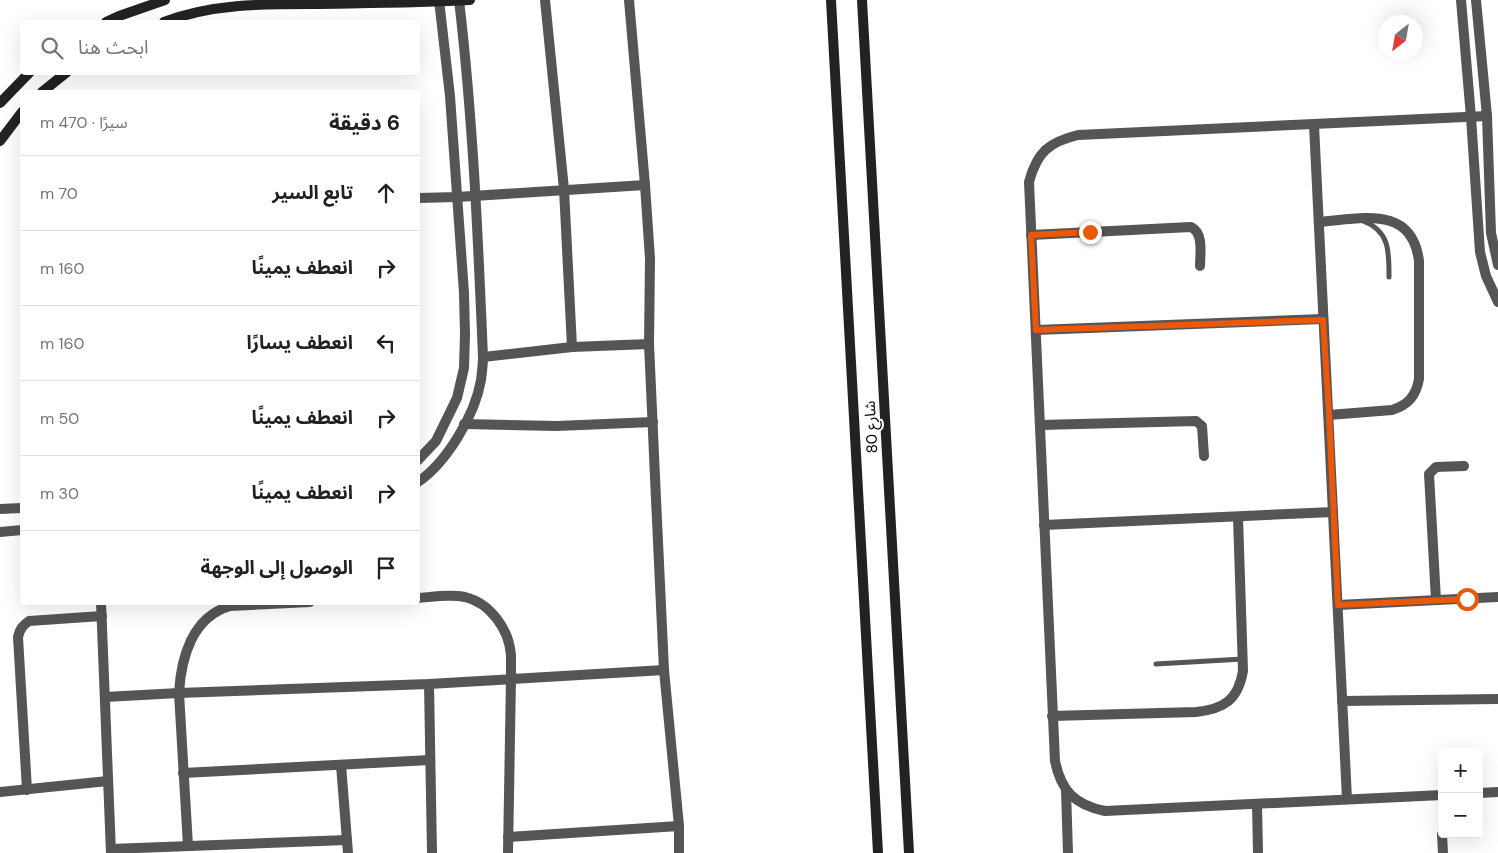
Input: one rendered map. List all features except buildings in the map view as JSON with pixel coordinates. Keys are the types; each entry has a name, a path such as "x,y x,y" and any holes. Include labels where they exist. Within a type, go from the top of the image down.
{"street":[{"path":"110,20 165,0"},
{"path":"420,481 430,474 448,452 464,424 474,404 481,381 483,357 476,196 459,0"},
{"path":"170,20 199,11 222,7 470,0"},
{"path":"545,0 564,189 572,347"},
{"path":"628,0 650,259 649,344 664,670 679,826 678,853"},
{"name":"شارع 80","path":"831,0 878,853"},
{"name":"شارع 80","path":"862,0 909,853"},
{"path":"1461,0 1480,252 1486,276 1498,302"},
{"path":"1476,0 1487,116 1491,233 1498,265"},
{"path":"420,458 436,440 453,407 464,368 465,326 450,96 439,1"},
{"path":"0,103 27,75"},
{"path":"44,90 63,75"},
{"path":"0,141 20,115"},
{"path":"1438,795 1105,811 1090,808 1066,790 1058,776 1054,761 1029,182 1034,164 1045,149 1060,139 1078,135 1487,116"},
{"path":"1314,125 1347,799"},
{"path":"420,198 645,185"},
{"path":"1319,222 1382,218 1394,221 1408,233 1418,249 1419,261 1419,379 1418,388 1414,396 1400,408 1392,410 1329,414"},
{"path":"1031,235 1191,227 1200,236 1200,266"},
{"path":"1036,330 1323,320"},
{"path":"483,357 572,347 649,344"},
{"path":"1040,425 1196,421 1202,426 1204,456"},
{"path":"464,424 557,426 653,422"},
{"path":"1436,600 1428,478 1430,471 1436,467 1464,466"},
{"path":"0,509 20,508"},
{"path":"1044,525 1332,512"},
{"path":"1052,716 1210,710 1223,706 1234,697 1241,684 1243,671 1238,516"},
{"path":"0,532 20,530"},
{"path":"420,598 464,597 478,602 498,620 508,640 511,653 508,853"},
{"path":"1338,605 1498,597"},
{"path":"101,605 111,851 346,840"},
{"path":"188,846 178,693 184,656 198,628 214,613 230,606 250,605"},
{"path":"27,790 18,637 22,626 29,621 102,616"},
{"path":"105,697 429,684 664,670"},
{"path":"429,684 432,853"},
{"path":"1342,701 1498,699"},
{"path":"183,773 430,760"},
{"path":"340,765 348,853"},
{"path":"0,792 108,781"},
{"path":"1066,790 1068,853"},
{"path":"1483,793 1498,792"},
{"path":"1257,804 1258,853"},
{"path":"508,837 679,826"},
{"path":"1442,838 1442,853"}],"lane":[{"path":"1358,219 1378,230 1385,239 1389,250 1389,277"},
{"path":"1156,664 1243,659"}],"route":[{"path":"1090,232 1031,235 1036,330 1323,320 1338,605 1467,599"}]}
